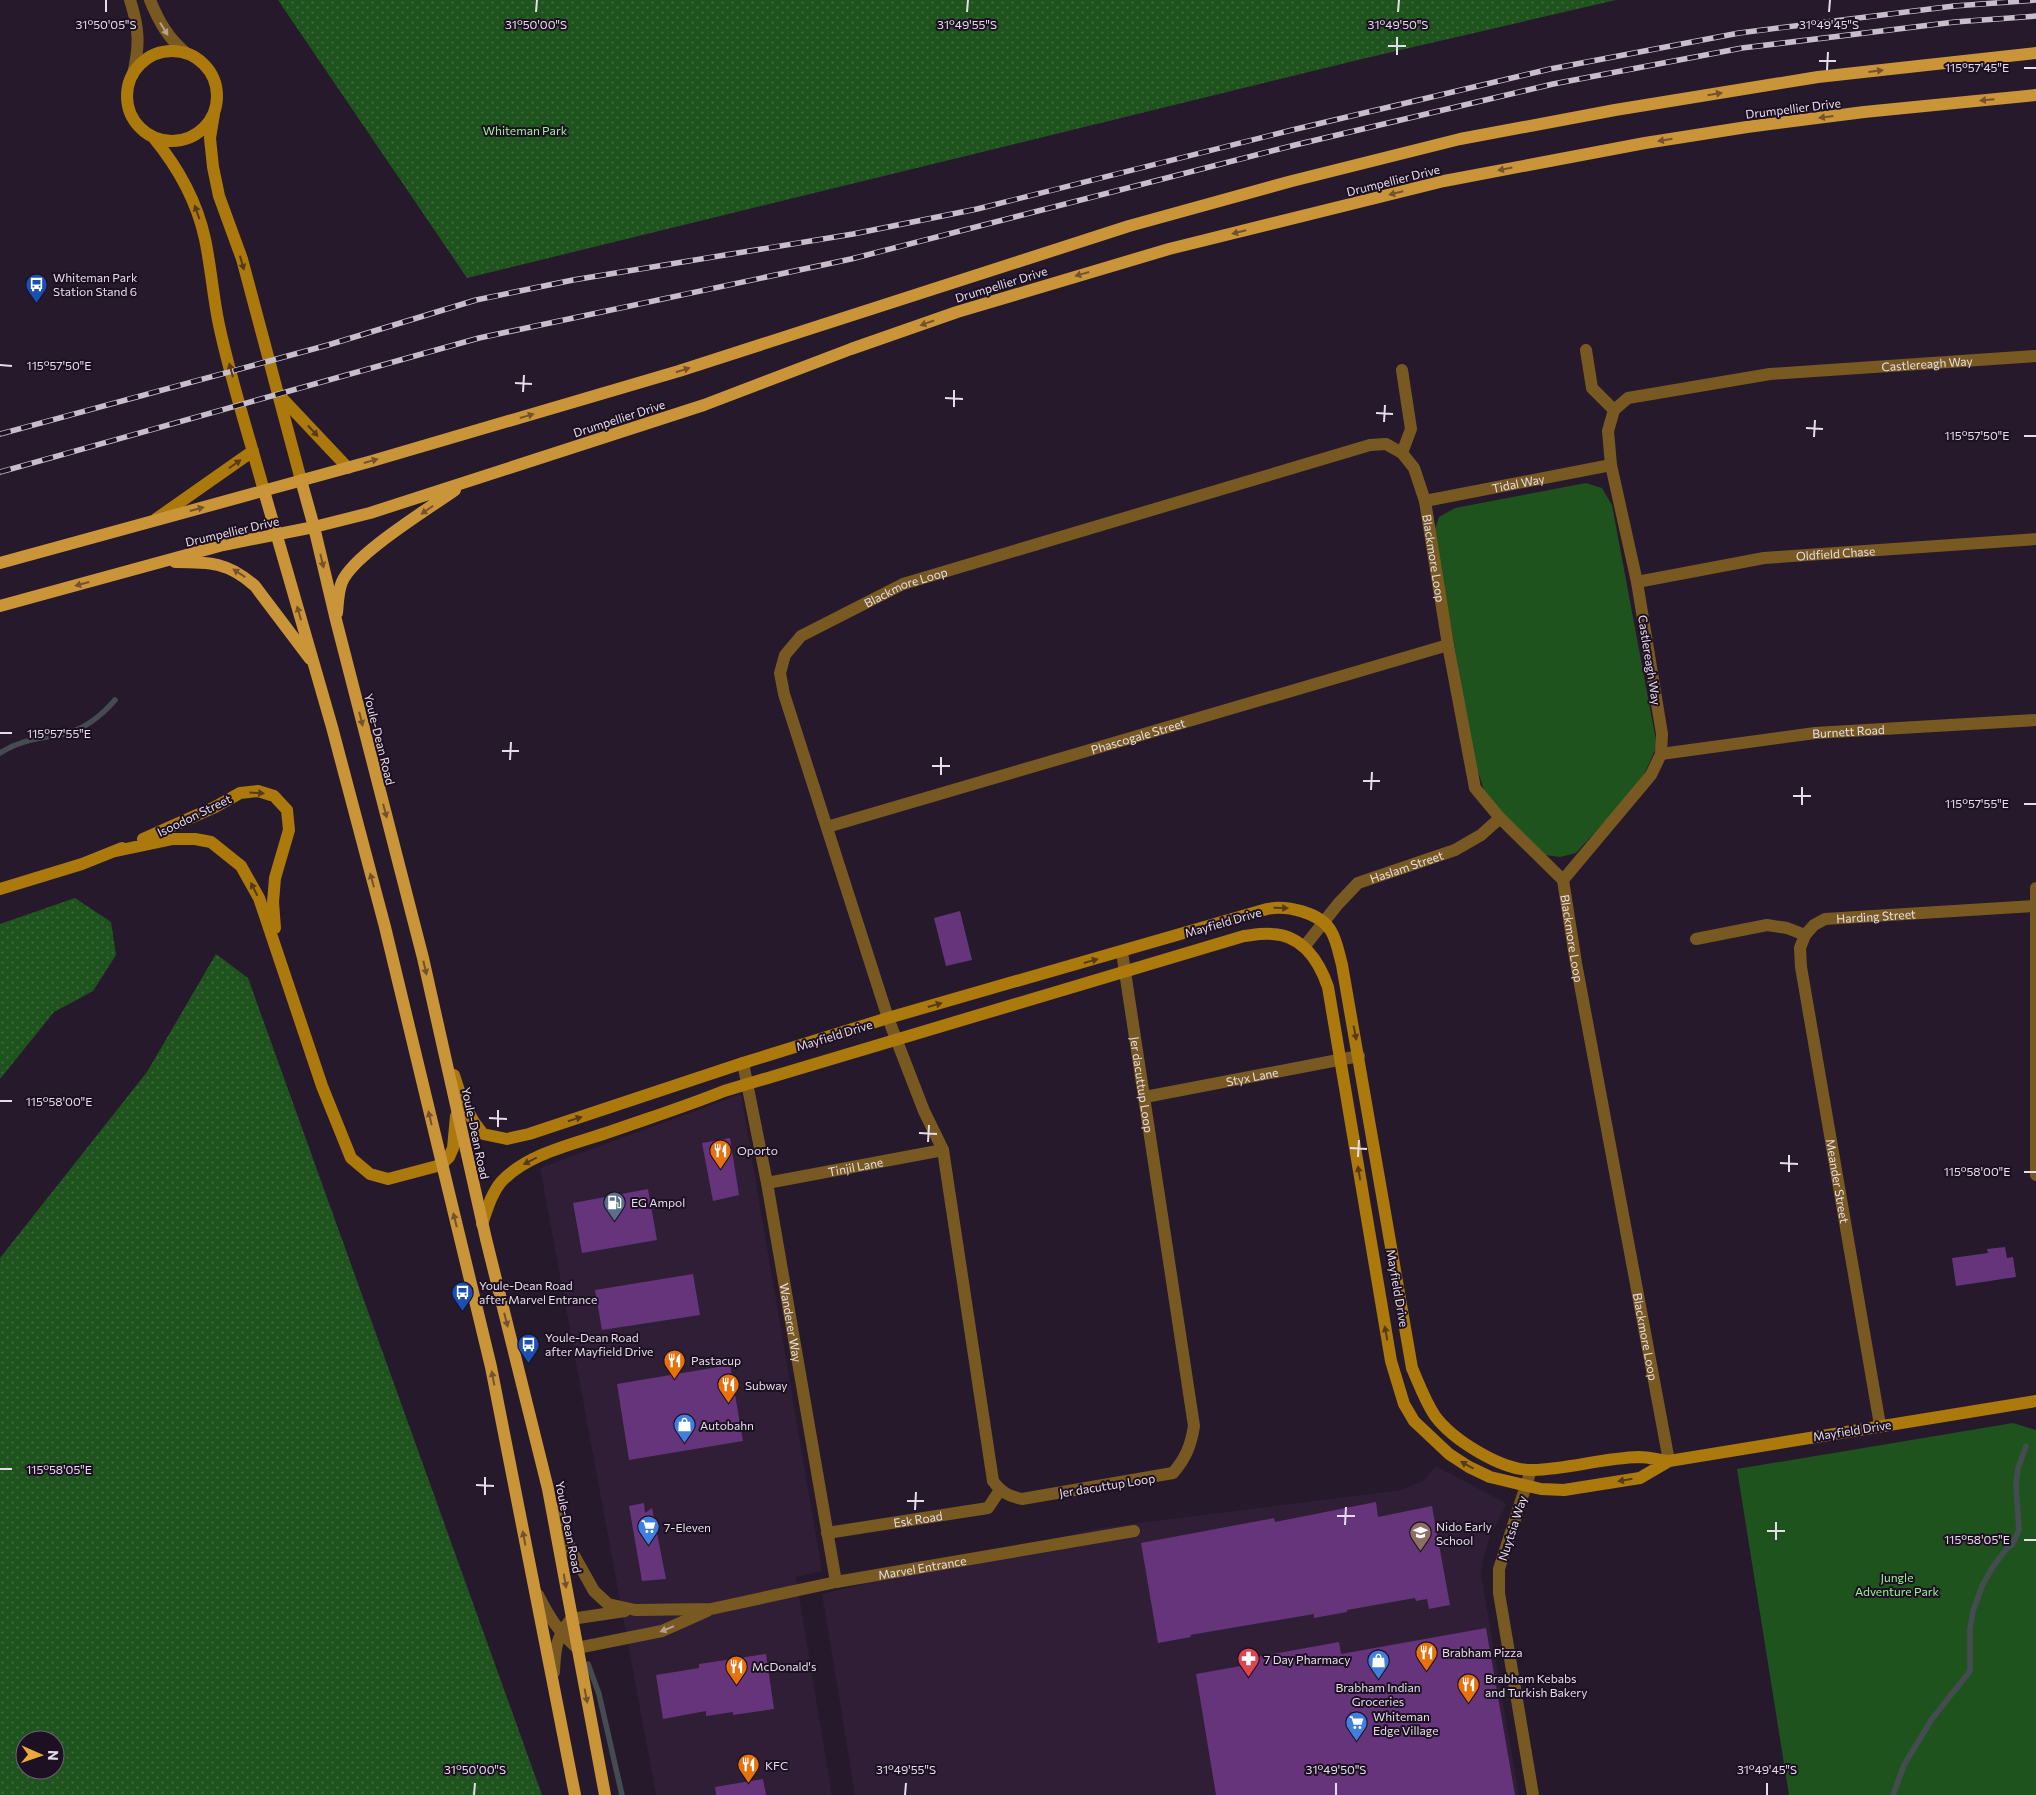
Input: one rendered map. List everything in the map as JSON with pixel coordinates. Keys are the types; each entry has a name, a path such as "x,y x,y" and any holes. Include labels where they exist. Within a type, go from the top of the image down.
{"main road":[{"name":"Drumpellier Drive","path":"0,563 348,468 688,368 1128,226 1292,181 1451,142 1615,110 1818,78 2036,53"},
{"name":"Drumpellier Drive","path":"0,606 223,545 314,527 370,513 704,405 851,349 966,309 1169,250 1434,184 1645,143 1747,127 1864,112 2036,95"},
{"name":"Youle-Dean Road","path":"301,480 423,958 445,1050 456,1111 482,1224 548,1489 571,1619 606,1795"},
{"path":"336,620 342,582 353,565 390,535 467,482"},
{"path":"264,491 314,665 385,928 491,1367 576,1795"},
{"path":"156,563 216,563 233,569 244,576 255,586 314,665"}],"street":[{"path":"130,0 136,18 139,39 133,74 128,86 127,99 130,112 143,131 153,138 164,150 196,207 204,237 219,324 264,491"},
{"path":"150,0 163,29 186,53"},
{"path":"133,74 143,62 156,54 171,51 186,53 199,59 209,70 216,83 217,99 210,138 219,196 242,259 301,480"},
{"path":"153,138 167,141 182,141 195,136 206,126 214,114"},
{"path":"1586,350 1592,388 1614,410"},
{"name":"Castlereagh Way","path":"1563,880 1651,775 1661,754 1662,734 1637,582 1611,465 1608,431 1614,410 1628,398 1770,374 2036,356"},
{"path":"1402,370 1411,429 1402,453"},
{"path":"279,395 348,468"},
{"name":"Blackmore Loop","path":"888,1018 784,694 780,674 785,655 800,636 903,584 1370,445 1386,444 1402,453 1414,468 1425,501 1448,645 1475,788 1500,818 1563,880 1576,963 1669,1461"},
{"path":"152,522 253,451"},
{"name":"Tidal Way","path":"1425,501 1611,465"},
{"name":"Oldfield Chase","path":"1637,582 1764,558 2036,539"},
{"name":"Phascogale Street","path":"827,827 1448,645"},
{"name":"Burnett Road","path":"1661,754 1815,734 2036,720"},
{"name":"Isoodon Street","path":"0,889 82,864 215,807 240,793 258,791 274,796 287,810 289,830 275,878 273,902 275,932 282,968"},
{"name":"Haslam Street","path":"1304,947 1358,882 1455,850 1481,835 1500,818"},
{"name":"Isoodon Street","path":"116,850 173,838 195,839 211,842 241,866 252,883 266,915 322,1086 351,1158 370,1174 388,1179 441,1166"},
{"path":"2036,888 2036,1174"},
{"name":"Harding Street","path":"1805,936 1814,925 1825,920 2035,906"},
{"name":"Mayfield Drive","path":"445,1050 463,1103 474,1122 484,1134 507,1139 529,1134 888,1018 1275,908 1304,912 1330,929 1342,965 1412,1368 1421,1391 1435,1415 1457,1436 1492,1460 1513,1467 1531,1470 1640,1457 1669,1461 2036,1401"},
{"path":"1696,939 1767,925 1787,928 1805,936"},
{"name":"Mayfield Drive","path":"482,1224 490,1200 501,1182 525,1164 558,1149 747,1083 1244,936 1272,934 1290,937 1304,947 1317,962 1328,987 1391,1361 1404,1404 1414,1421 1449,1454 1469,1467 1490,1476 1526,1486 1564,1490 1640,1478 1669,1461"},
{"name":"Meander Street","path":"1805,936 1800,948 1801,967 1880,1426"},
{"name":"Jer dacuttup Loop","path":"1000,1490 1010,1496 1022,1498 1173,1473 1184,1460 1191,1444 1194,1426 1122,952"},
{"path":"888,1018 924,1111 943,1150 992,1481 1000,1490"},
{"name":"Styx Lane","path":"1145,1097 1359,1056"},
{"name":"Wanderer Way","path":"744,1063 767,1183 836,1582"},
{"path":"441,1166 449,1157 453,1148 456,1111"},
{"name":"Tinjil Lane","path":"767,1183 943,1150"},
{"name":"Nuytsia Way","path":"1531,1470 1499,1569 1499,1593 1533,1795"},
{"name":"Marvel Entrance","path":"548,1489 571,1550 594,1591 608,1604 635,1610"},
{"name":"Esk Road","path":"827,1533 988,1508 1000,1490"},
{"name":"Marvel Entrance","path":"571,1619 635,1610 711,1609 836,1582 1134,1531"},
{"path":"533,1586 546,1613 560,1633 577,1648"},
{"name":"Marvel Entrance","path":"577,1648 662,1631 711,1609"},
{"path":"553,1685 554,1649 560,1633 571,1619"}],"shaded area":[{"path":"741,1094 822,1571 796,1577 832,1795 656,1795 540,1168"},
{"name":"Whiteman Edge Village","path":"1436,1466 1507,1504 1491,1533 1481,1574 1519,1795 855,1795 822,1594 1100,1528 1401,1490 1424,1480"}],"green space":[{"name":"Whiteman Park","path":"278,0 1616,0 1366,58 467,278"},
{"path":"1586,483 1602,488 1612,505 1657,746 1640,783 1576,853 1560,857 1545,855 1487,799 1476,766 1434,532 1439,517 1455,508"},
{"path":"75,898 111,922 116,955 93,991 54,1012 0,1079 0,924"},
{"path":"216,954 248,978 542,1795 0,1795 0,1258 147,1072"},
{"name":"Jungle Adventure Park","path":"2013,1423 2036,1430 2036,1795 1789,1795 1737,1469"}],"building":[{"path":"960,911 972,960 946,966 934,918"},
{"name":"Oporto","path":"730,1138 739,1195 713,1201 702,1143"},
{"name":"EG Ampol","path":"648,1189 657,1240 582,1253 573,1203"},
{"path":"2005,1247 2007,1258 2013,1257 2016,1277 1956,1286 1952,1258 1988,1253 1987,1249"},
{"path":"693,1274 700,1315 602,1330 595,1290"},
{"path":"730,1365 743,1441 629,1460 617,1384"},
{"path":"1376,1502 1378,1517 1432,1506 1450,1605 1429,1609 1427,1599 1416,1601 1415,1598 1314,1618 1314,1614 1190,1635 1191,1637 1158,1643 1141,1543 1274,1518 1275,1522"},
{"name":"7-Eleven","path":"644,1503 645,1513 652,1508 666,1579 642,1581 629,1506"},
{"name":"Whiteman Edge Village","path":"1486,1628 1515,1795 1216,1795 1196,1674 1252,1664 1251,1658 1339,1642 1341,1654"},
{"name":"McDonald's","path":"766,1654 774,1709 733,1715 733,1712 706,1716 706,1711 663,1719 656,1675 699,1668 699,1664"},
{"name":"KFC","path":"763,1779 766,1795 716,1795 715,1787"}],"waterway":[{"path":"0,753 17,744 81,728 99,716 115,700"},
{"path":"1893,1795 1904,1765 1932,1719 1970,1671 1970,1629 1973,1611 1982,1586 1992,1568 2007,1548 2012,1545 2019,1530 2016,1486 2018,1468 2026,1446"},
{"path":"588,1664 599,1694 622,1795"}],"railway":[{"path":"0,434 328,345 476,300 573,280 853,234 977,209 1292,130 1550,69 1739,33 1954,6 2036,0"},
{"path":"0,472 479,338 851,259 1295,145 1553,84 1742,48 1955,22 2036,16"}],"place":[{"name":"Whiteman Park Station Stand 6","path":"37,303"},
{"name":"Oporto","path":"721,1169"},
{"name":"EG Ampol","path":"615,1221"},
{"name":"Youle-Dean Road after Marvel Entrance","path":"463,1311"},
{"name":"Youle-Dean Road after Mayfield Drive","path":"529,1363"},
{"name":"Pastacup","path":"675,1379"},
{"name":"Subway","path":"729,1404"},
{"name":"Autobahn","path":"684,1444"},
{"name":"7-Eleven","path":"648,1546"},
{"name":"Nido Early School","path":"1420,1552"},
{"name":"Brabham Pizza","path":"1426,1671"},
{"name":"7 Day Pharmacy","path":"1248,1678"},
{"name":"Brabham Indian Groceries","path":"1378,1679"},
{"name":"McDonald's","path":"736,1685"},
{"name":"Brabham Kebabs and Turkish Bakery","path":"1469,1704"},
{"name":"Whiteman Edge Village","path":"1357,1742"},
{"name":"KFC","path":"749,1784"}]}
